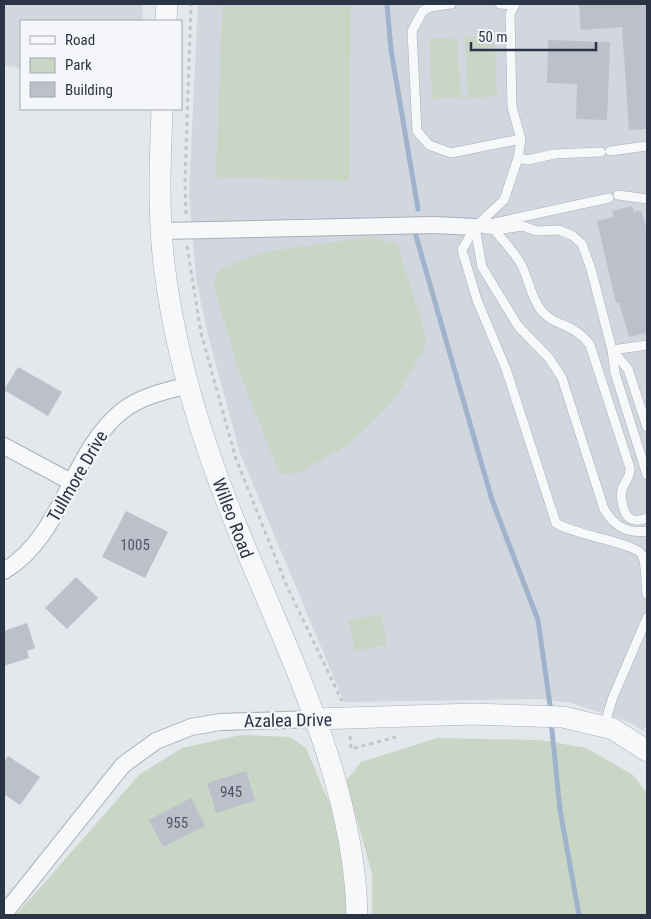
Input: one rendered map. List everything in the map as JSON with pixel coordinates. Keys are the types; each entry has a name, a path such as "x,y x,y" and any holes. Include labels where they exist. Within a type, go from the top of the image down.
{"street":[{"path":"166,20 167,4"},
{"name":"Willeo Road","path":"162,110 162,230 168,291 189,384 219,483 316,719 328,756 349,845 357,915"},
{"path":"162,230 432,225 475,227"},
{"name":"Tullmore Drive","path":"4,572 24,556 48,526 108,423 123,409 143,399 189,384"},
{"path":"4,446 73,483"},
{"name":"Azalea Drive","path":"4,914 123,765 156,741 191,727 220,722 473,714 563,717 604,726 622,733 647,751"}],"lane":[{"path":"451,4 430,7 423,11 412,31 418,131 429,146 450,153 522,139"},
{"path":"500,4 515,4 510,14 512,107 522,139 518,158 504,200 475,227 462,250 477,300 506,369 556,523 576,533 636,548 643,557 647,594"},
{"path":"518,158 528,160 554,154 605,152 647,146"},
{"path":"618,195 647,199"},
{"path":"475,227 608,198"},
{"path":"475,227 495,230 522,226 536,231 559,230 578,240 585,250 612,350 615,373 647,475"},
{"path":"475,227 482,267 518,326 549,358 562,378 604,508 613,522 622,529 635,532 647,531"},
{"path":"495,230 520,261 533,296 542,311 550,318 580,332 590,345 630,468 630,474 621,494 626,515 629,519 635,521 647,518"},
{"path":"612,350 647,345"},
{"path":"612,350 628,369 647,427"},
{"path":"604,726 613,697 647,618"}],"path":[{"path":"191,4 185,182 186,230 188,259 201,333 236,459 286,584 306,629 340,694 348,719 352,749"}],"shaded area":[{"path":"4,4 143,4 142,20 20,20 20,68 4,65"},
{"path":"198,4 647,4 647,724 643,731 629,722 571,703 539,699 344,702 240,453 208,335 196,279 189,192"}],"green space":[{"path":"222,4 351,4 349,181 216,177"},
{"path":"494,35 497,96 468,98 465,37"},
{"path":"457,37 461,98 432,99 429,39"},
{"path":"370,237 397,244 426,337 422,353 392,403 348,445 300,472 280,475 237,366 213,281 221,269 264,252"},
{"path":"380,614 387,645 355,651 348,621"},
{"path":"241,735 290,737 306,748 331,807 339,843 347,902 346,915 16,915 139,775 182,748"},
{"path":"437,738 540,740 586,748 633,775 647,793 647,915 372,915 372,874 346,781 361,762"}],"building":[{"path":"579,4 647,4 647,129 629,130 622,27 581,30"},
{"path":"548,40 610,42 607,120 576,119 577,84 547,83"},
{"path":"632,206 634,212 641,210 647,231 647,337 645,333 629,337 619,302 616,303 597,221 614,217 612,211"},
{"path":"18,367 62,392 48,416 4,390"},
{"path":"126,511 168,532 145,578 102,557"},
{"path":"76,577 98,598 67,629 45,608"},
{"path":"27,623 35,648 27,651 29,658 4,666 4,631"},
{"path":"8,756 40,777 20,805 4,794 4,762"},
{"path":"246,771 255,801 216,813 207,783"},
{"path":"191,798 205,826 163,847 149,820"}],"waterway":[{"path":"387,4 391,50 418,209"},
{"path":"416,236 492,500 538,620 551,712"},
{"path":"551,721 560,810 579,915"}]}
